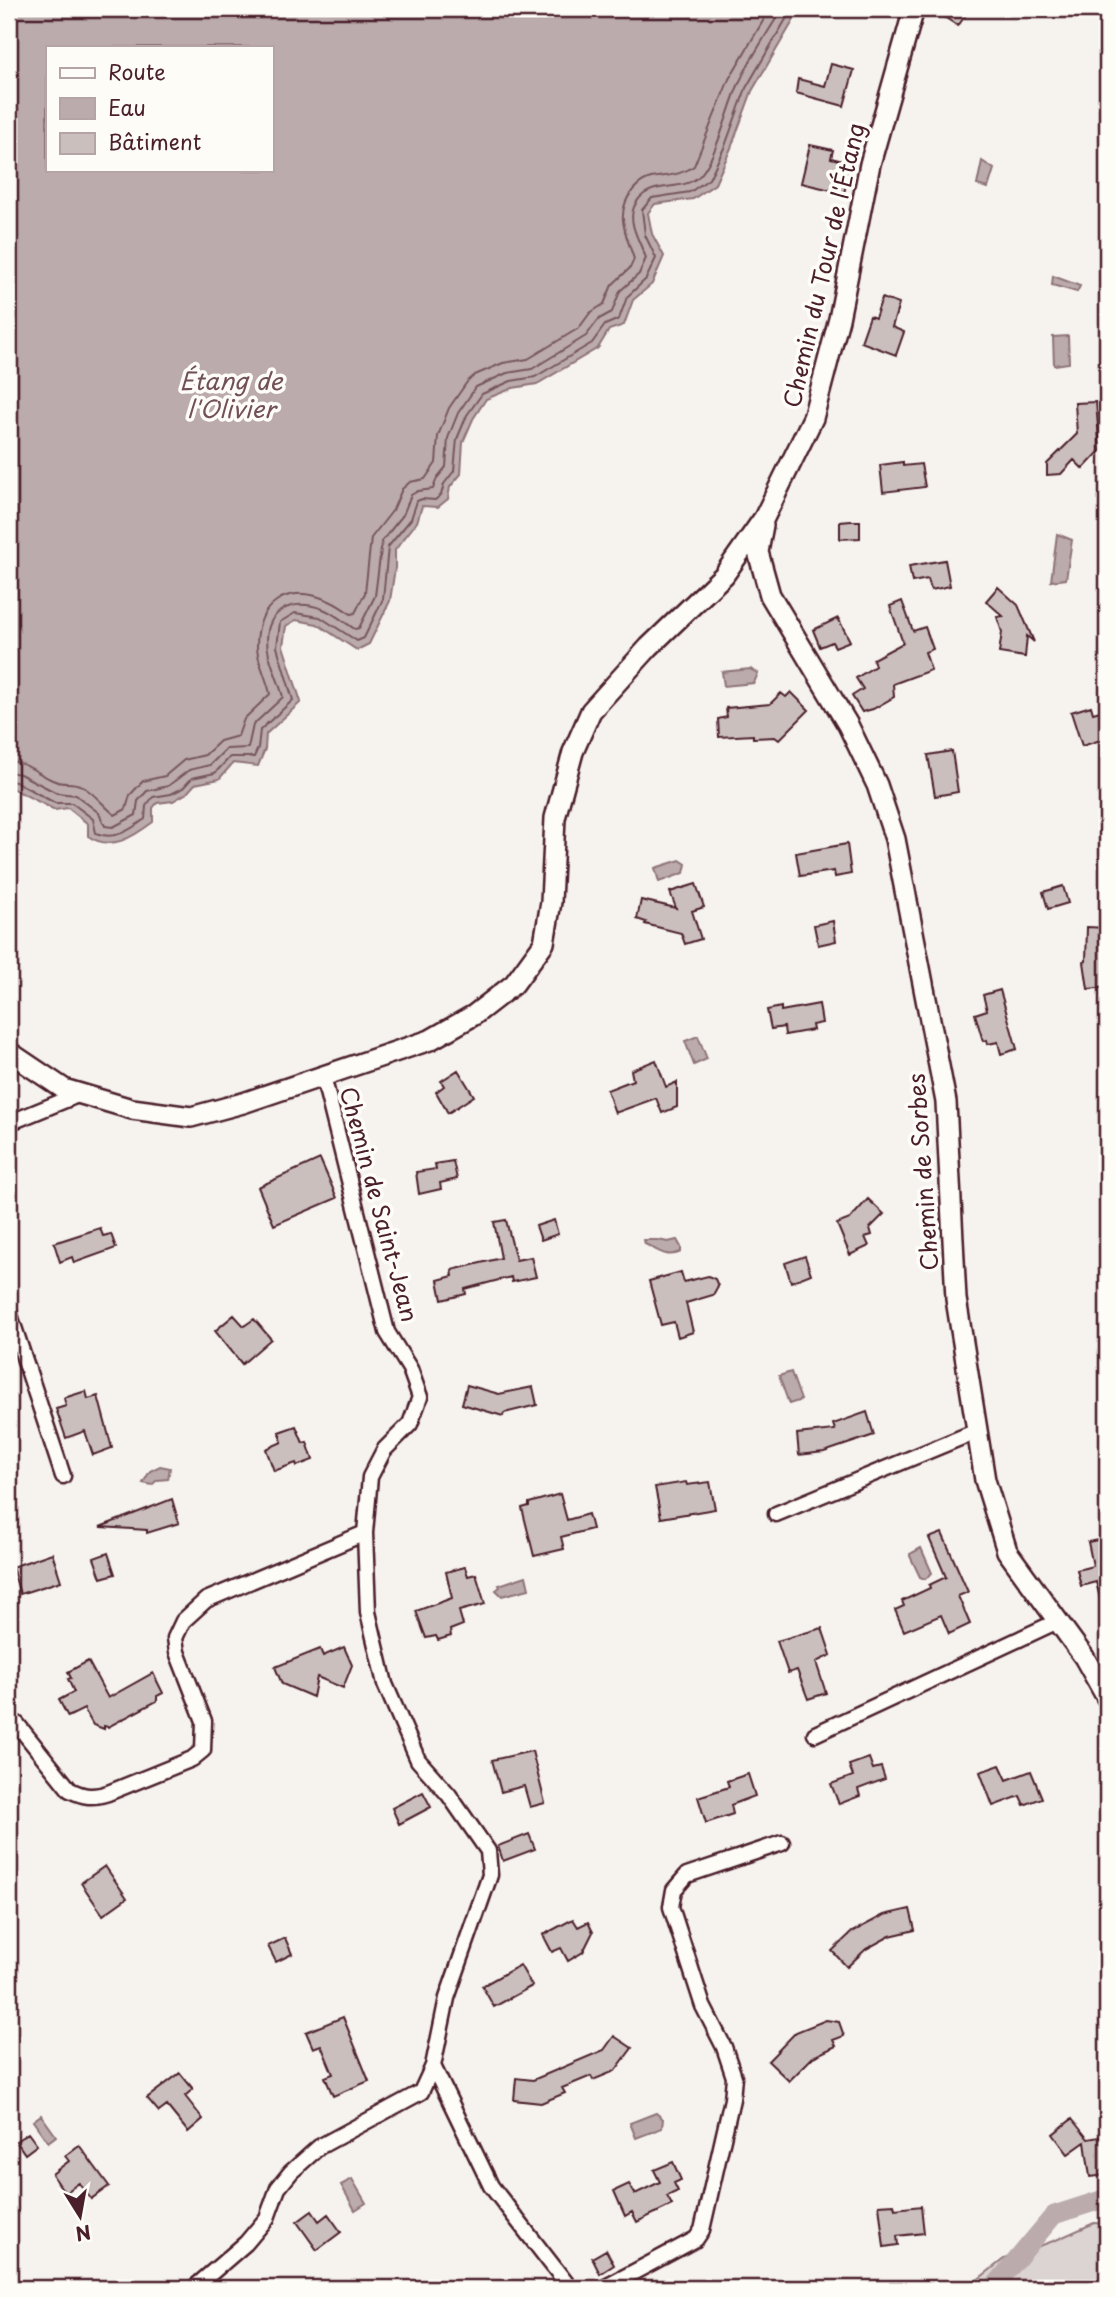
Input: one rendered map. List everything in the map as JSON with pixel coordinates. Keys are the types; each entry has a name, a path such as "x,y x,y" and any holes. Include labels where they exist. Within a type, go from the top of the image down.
{"street":[{"name":"Chemin du Tour de l'Étang","path":"9,1052 64,1089 132,1110 191,1117 243,1103 430,1040 474,1015 514,984 544,943 551,902 555,818 573,752 591,711 649,647 724,575 764,518 813,418 839,319 870,164 914,9"},
{"name":"Chemin de Sorbes","path":"764,518 758,552 770,595 848,725 877,785 895,839 946,1102 956,1299 985,1480 1007,1551 1084,1657 1107,1698"},
{"name":"Chemin de Saint-Jean","path":"194,2288 246,2243 267,2218 278,2188 291,2172 319,2147 421,2092 433,2066 447,1997 490,1875 488,1851 449,1795 418,1760 385,1684 368,1612 365,1533 370,1477 384,1450 410,1424 420,1397 410,1369 387,1332 323,1076"},
{"path":"9,1123 80,1094"},
{"path":"9,1312 63,1476"},
{"path":"776,1514 977,1431"},
{"path":"9,1723 16,1724 70,1790 81,1795 95,1797 108,1793 192,1759 203,1750 204,1721 177,1652 175,1637 183,1621 206,1600 365,1533"},
{"path":"816,1734 1058,1621"},
{"path":"604,2288 696,2239 702,2230 732,2099 734,2077 724,2046 703,2006 671,1907 674,1891 687,1875 782,1843"},
{"path":"433,2066 491,2186 570,2288"}],"shaded area":[{"path":"1094,2223 1107,2224 1107,2288 967,2288 1004,2259"}],"water":[{"name":"Étang de l'Olivier","path":"9,9 805,9 795,18 752,91 715,184 693,199 655,204 648,213 652,234 664,256 652,284 633,300 624,325 609,330 598,348 537,384 513,388 486,399 463,442 461,474 450,487 448,499 438,507 422,506 417,522 395,550 390,601 369,644 357,650 317,624 296,620 286,626 283,646 301,702 266,734 265,749 258,766 233,763 219,779 195,784 187,793 173,801 157,803 153,808 153,822 138,833 113,843 97,841 88,836 88,824 68,808 55,810 9,787"},
{"path":"982,161 994,169 988,188 977,185"},
{"path":"1053,276 1080,286 1077,292 1052,285"},
{"path":"1068,336 1069,363 1054,365 1053,337"},
{"path":"1057,534 1072,540 1066,579 1051,581"},
{"path":"750,669 758,673 754,683 724,686 722,672"},
{"path":"680,860 686,864 684,873 659,882 655,868"},
{"path":"698,1036 707,1059 694,1065 685,1041"},
{"path":"644,1240 677,1240 681,1252 671,1255 662,1253 645,1244"},
{"path":"791,1372 801,1400 789,1404 779,1376"},
{"path":"160,1466 170,1468 168,1479 157,1480 152,1485 143,1483 150,1471"},
{"path":"921,1548 932,1573 925,1579 920,1577 910,1556"},
{"path":"526,1576 529,1589 502,1596 496,1590 499,1585"},
{"path":"656,2113 663,2119 662,2128 636,2138 630,2123"},
{"path":"41,2115 56,2136 48,2142 33,2121"},
{"path":"352,2179 366,2203 355,2210 341,2185"}],"building":[{"path":"932,9 970,9 958,26"},
{"path":"831,64 854,70 844,106 796,93 798,79 825,86"},
{"path":"810,145 833,150 831,158 851,163 844,193 801,183"},
{"path":"882,298 899,304 892,327 904,332 896,355 861,342 870,316 875,318"},
{"path":"1096,402 1100,451 1083,469 1074,460 1061,474 1047,475 1047,464 1077,434 1075,403"},
{"path":"903,462 903,466 921,464 925,487 883,492 880,465"},
{"path":"860,521 860,538 840,539 840,522"},
{"path":"945,560 950,586 931,590 928,579 912,582 909,566"},
{"path":"998,587 1018,605 1034,642 1027,636 1025,657 999,653 1002,632 997,617 1003,616 986,601"},
{"path":"902,601 913,631 925,627 933,649 925,652 931,670 893,684 894,697 862,712 852,696 863,689 856,678 875,666 873,659 903,643 890,606"},
{"path":"838,618 850,641 835,647 832,642 820,647 813,630"},
{"path":"791,692 809,710 779,740 775,737 753,738 753,735 719,737 718,719 727,717 726,708 770,704 781,693 786,697"},
{"path":"1091,706 1093,713 1107,709 1107,738 1082,746 1071,712"},
{"path":"952,751 958,792 935,796 928,755"},
{"path":"847,844 851,874 835,877 834,871 800,876 796,853"},
{"path":"696,884 704,907 692,911 701,939 685,944 681,933 645,924 646,922 637,919 641,900 676,908 670,892"},
{"path":"1063,886 1068,903 1048,909 1043,892"},
{"path":"833,921 836,941 818,945 814,925"},
{"path":"1087,927 1107,928 1107,987 1088,989 1084,962"},
{"path":"1000,990 1017,1049 1001,1054 998,1042 988,1044 987,1040 983,1041 975,1014 987,1010 983,995"},
{"path":"819,1004 822,1023 812,1025 813,1030 785,1035 784,1027 771,1029 767,1010 781,1007 781,1011"},
{"path":"656,1060 666,1087 677,1082 677,1107 662,1113 656,1098 615,1113 607,1090 633,1080 631,1070"},
{"path":"458,1070 474,1096 448,1113 436,1092 444,1086 441,1081"},
{"path":"320,1159 337,1198 274,1225 258,1187"},
{"path":"453,1161 457,1179 440,1183 441,1189 419,1194 416,1172 436,1169 435,1164"},
{"path":"868,1199 884,1214 870,1228 872,1235 865,1237 869,1246 850,1255 837,1224 850,1219"},
{"path":"506,1220 516,1260 531,1257 536,1277 512,1282 511,1277 465,1289 466,1294 442,1300 438,1280 453,1276 452,1270 501,1258 494,1222"},
{"path":"554,1220 558,1234 541,1240 536,1226"},
{"path":"100,1228 103,1236 111,1234 116,1248 74,1263 72,1257 60,1262 54,1243"},
{"path":"805,1256 811,1274 791,1282 785,1263"},
{"path":"681,1272 684,1282 708,1276 715,1279 718,1286 713,1295 686,1303 693,1332 678,1337 674,1322 661,1325 649,1281"},
{"path":"234,1315 244,1326 254,1319 271,1339 242,1364 215,1331"},
{"path":"467,1385 499,1394 533,1387 537,1405 504,1413 503,1416 462,1404"},
{"path":"86,1391 88,1399 98,1396 112,1448 93,1455 85,1431 66,1438 56,1409 66,1406 64,1398"},
{"path":"867,1412 874,1435 824,1452 799,1455 797,1434 835,1430 833,1424"},
{"path":"296,1426 303,1443 307,1442 313,1460 274,1471 266,1449 282,1442 279,1432"},
{"path":"686,1482 687,1485 710,1482 715,1509 661,1518 655,1487"},
{"path":"560,1494 567,1520 588,1514 592,1529 561,1537 564,1549 534,1556 522,1508 529,1506 529,1503"},
{"path":"172,1499 179,1523 147,1533 147,1530 100,1527"},
{"path":"942,1533 968,1592 958,1596 970,1624 949,1634 941,1615 904,1631 895,1610 904,1606 902,1601 946,1577 929,1538"},
{"path":"1107,1538 1107,1602 1101,1603 1096,1582 1081,1586 1077,1570 1093,1566 1088,1542"},
{"path":"52,1553 61,1581 20,1594 12,1567"},
{"path":"108,1553 115,1574 101,1578 94,1558"},
{"path":"465,1567 468,1576 476,1574 485,1604 459,1611 463,1625 450,1630 451,1636 438,1640 436,1636 426,1638 416,1611 452,1598 446,1572"},
{"path":"822,1628 831,1655 816,1662 826,1693 808,1699 797,1670 788,1673 777,1641"},
{"path":"344,1647 352,1665 343,1688 317,1677 313,1697 282,1684 275,1667 320,1649 323,1656"},
{"path":"88,1661 108,1698 153,1673 163,1693 157,1696 157,1701 108,1727 104,1726 104,1729 93,1725 84,1709 68,1717 59,1700 74,1692 68,1672"},
{"path":"532,1751 545,1803 530,1807 524,1786 501,1792 492,1760"},
{"path":"869,1758 873,1769 881,1767 885,1779 858,1789 860,1796 839,1804 831,1784 853,1776 849,1765"},
{"path":"1000,1765 1007,1780 1031,1771 1042,1798 1024,1805 1020,1796 993,1806 980,1772"},
{"path":"748,1774 755,1796 731,1805 733,1814 706,1823 698,1797 729,1787 727,1781"},
{"path":"423,1792 431,1807 399,1824 392,1808"},
{"path":"529,1834 535,1849 503,1861 498,1846"},
{"path":"105,1866 127,1898 103,1915 81,1883"},
{"path":"910,1909 915,1930 890,1936 866,1949 847,1967 832,1951 852,1932 884,1915"},
{"path":"573,1919 578,1927 588,1922 593,1932 583,1952 568,1961 561,1948 552,1952 543,1935"},
{"path":"285,1938 292,1954 276,1962 268,1946"},
{"path":"520,1965 532,1986 494,2007 482,1986"},
{"path":"343,2017 369,2081 333,2096 325,2077 333,2074 321,2045 313,2048 306,2032"},
{"path":"826,2020 839,2022 844,2036 833,2040 836,2046 813,2057 789,2081 768,2061 796,2032"},
{"path":"614,2036 632,2048 615,2071 593,2080 591,2076 562,2088 565,2093 541,2103 514,2100 516,2078 533,2080 604,2050"},
{"path":"180,2073 193,2089 185,2096 203,2119 188,2132 167,2106 159,2112 147,2098"},
{"path":"1072,2119 1088,2139 1099,2137 1107,2145 1107,2175 1090,2177 1085,2142 1068,2154 1053,2134"},
{"path":"28,2133 37,2145 25,2154 16,2141"},
{"path":"79,2145 109,2186 91,2199 79,2183 65,2193 52,2174 69,2161 65,2156"},
{"path":"673,2162 681,2180 674,2183 678,2191 667,2196 672,2205 637,2222 632,2212 625,2216 614,2191 629,2184 635,2194 660,2182 654,2170"},
{"path":"894,2204 895,2209 921,2206 924,2233 897,2236 898,2245 884,2247 879,2205"},
{"path":"312,2211 319,2221 328,2214 341,2232 317,2250 297,2222"},
{"path":"606,2250 614,2265 600,2274 592,2258"}],"waterway":[{"path":"993,2288 1054,2215 1107,2198"}]}
